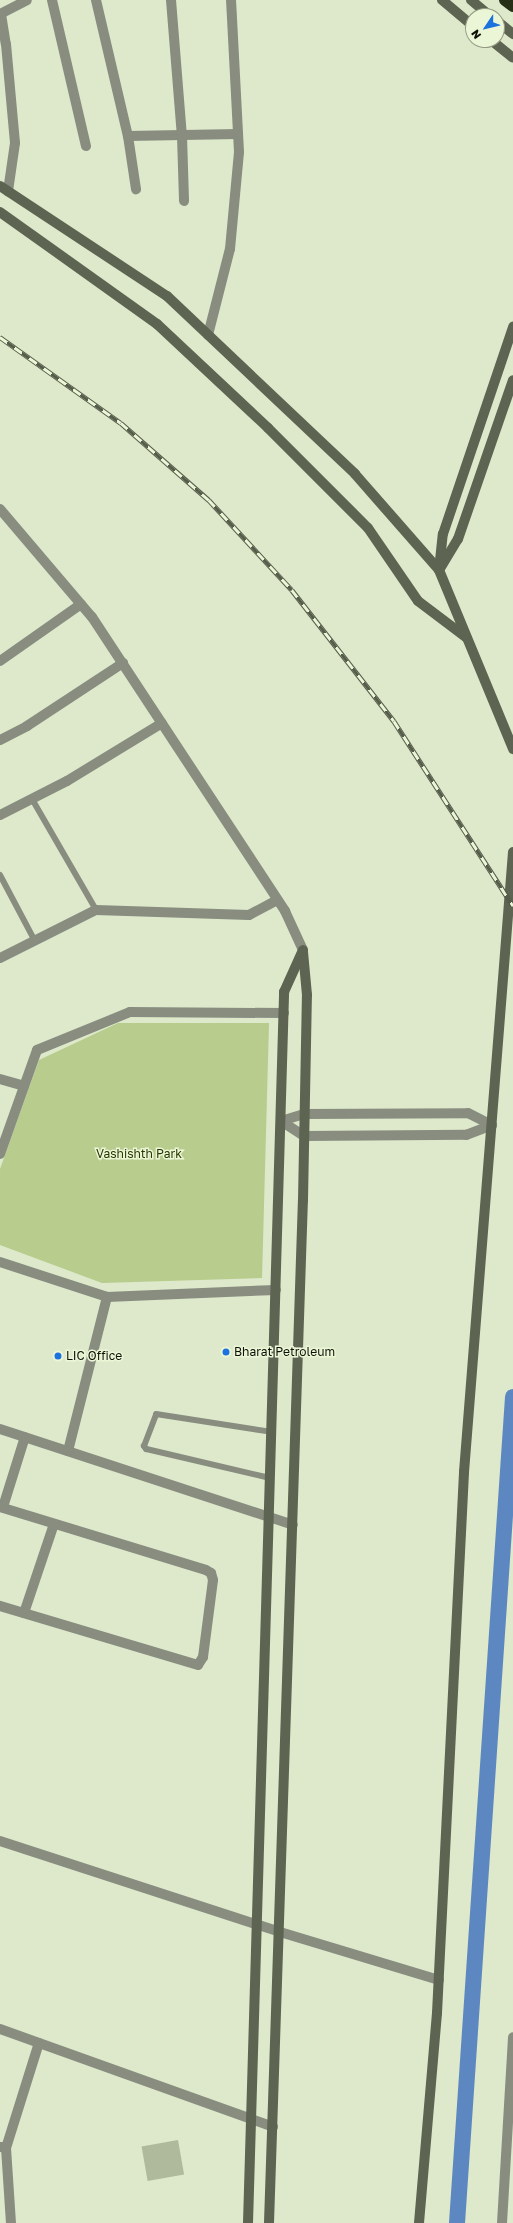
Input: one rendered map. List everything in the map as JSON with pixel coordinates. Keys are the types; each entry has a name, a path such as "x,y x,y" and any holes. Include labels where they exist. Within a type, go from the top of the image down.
{"highway":[{"path":"505,0 513,6"}],"street":[{"path":"26,0 0,14 6,44 15,143 4,189 167,296 355,474 439,570 513,749"},
{"path":"52,0 86,146"},
{"path":"96,0 128,136 136,190"},
{"path":"171,0 182,136 184,201"},
{"path":"208,335 230,249 239,152 231,0"},
{"path":"442,0 465,19"},
{"path":"471,0 480,8"},
{"path":"501,48 513,58"},
{"path":"128,136 238,134"},
{"path":"0,212 157,324 268,428 368,528 418,601 467,638"},
{"path":"439,570 443,534 513,328"},
{"path":"439,570 458,539 513,380"},
{"path":"0,509 81,604 123,663 277,900 303,950 307,995 304,1136 280,1932 269,2223"},
{"path":"1,657 81,604"},
{"path":"0,740 27,726 123,663"},
{"path":"0,815 67,781 162,723"},
{"path":"419,2223 438,1980 464,1472 513,852"},
{"path":"0,958 96,910 249,915 277,900"},
{"path":"248,2223 284,992 303,950"},
{"path":"0,1154 37,1050 130,1012 284,1013"},
{"path":"0,1079 24,1086"},
{"path":"281,1121 304,1114 468,1113 492,1125"},
{"path":"281,1121 304,1136 466,1135 492,1125"},
{"path":"0,1262 107,1297 276,1290"},
{"path":"68,1451 107,1297"},
{"path":"1,1432 25,1437 293,1525"},
{"path":"0,1606 194,1666 198,1666 203,1657 213,1580 211,1573 2,1507 25,1437"},
{"path":"24,1614 54,1524"},
{"path":"0,1841 257,1925 438,1980"},
{"path":"0,2029 273,2127"},
{"path":"502,2223 513,2037"},
{"path":"11,2223 3,2147 39,2043"}],"lane":[{"path":"32,799 96,910"},
{"path":"0,875 35,941"},
{"path":"270,1478 146,1449 144,1446 156,1414 272,1432"}],"green space":[{"name":"Vashishth Park","path":"118,1023 269,1023 262,1278 102,1283 0,1245 0,1169 39,1060"}],"building":[{"path":"178,2140 184,2174 148,2181 142,2146"}],"waterway":[{"path":"457,2223 513,1397"}],"railway":[{"path":"0,337 121,423 209,500 292,590 394,721 513,906"}],"place":[{"name":"Bharat Petroleum","path":"226,1352"},
{"name":"LIC Office","path":"58,1356"}]}
